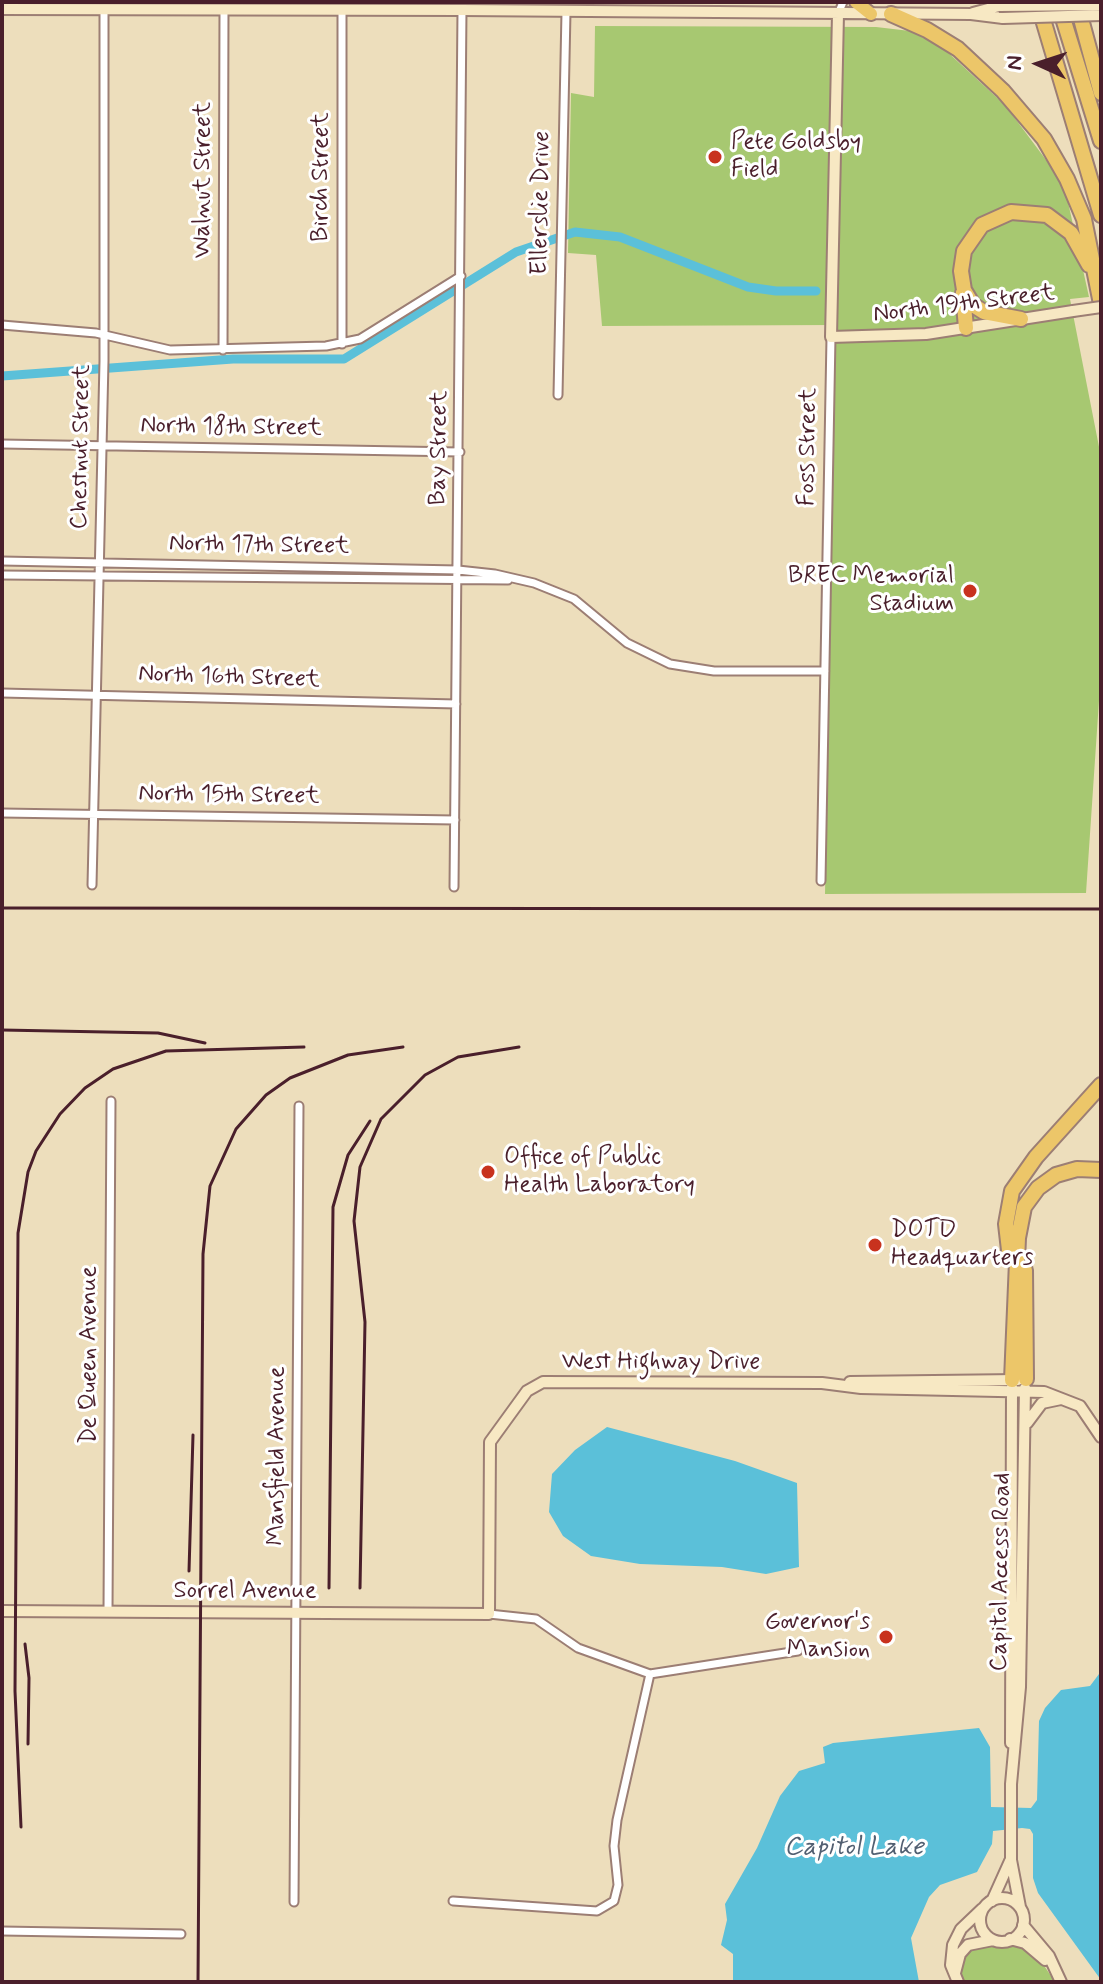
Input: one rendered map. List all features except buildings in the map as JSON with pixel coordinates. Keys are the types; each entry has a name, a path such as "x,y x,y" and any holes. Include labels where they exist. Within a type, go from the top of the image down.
{"highway":[{"path":"1027,2 1074,122"},
{"path":"1037,2 1101,215"},
{"path":"1058,2 1101,141"},
{"path":"1077,2 1101,93"},
{"path":"891,14 958,49 1003,91 1044,139 1081,211 1101,306"},
{"path":"966,328 963,257 977,230 1004,214 1036,212 1059,222 1075,238 1089,266 1101,313"},
{"path":"962,284 978,308 1021,319"},
{"path":"1019,1385 1015,1294 1006,1224 1012,1191 1036,1157 1101,1085"},
{"path":"1015,1294 1019,1223 1028,1200 1056,1175 1077,1169 1098,1172"},
{"path":"1019,1385 1029,1215 1038,1199 1054,1183 1076,1175 1098,1172"}],"main road":[{"path":"856,2 871,14"}],"street":[{"path":"836,2 838,14"},
{"path":"838,14 843,2"},
{"path":"971,14 999,6 1101,5"},
{"path":"2,9 36,6 104,9 320,6 462,10 510,6 566,12 971,14 1003,18 1101,15"},
{"name":"Chestnut Street","path":"92,885 104,361 104,9"},
{"name":"Walnut Street","path":"223,350 224,9"},
{"name":"Birch Street","path":"342,9 342,344"},
{"name":"Bay Street","path":"454,887 462,10"},
{"name":"Ellerslie Drive","path":"558,395 566,12"},
{"name":"Foss Street","path":"821,881 838,14"},
{"path":"2,325 44,326 104,334 163,349 223,350 342,344 360,339 461,279"},
{"name":"North 19th Street","path":"831,337 912,335 1101,306"},
{"name":"North 18th Street","path":"2,444 460,452"},
{"name":"North 17th Street","path":"2,561 458,570 534,583 574,599 627,643 670,664 714,671 825,671"},
{"path":"326,567 326,580"},
{"name":"North 17th Street","path":"2,575 457,582 514,579"},
{"name":"North 16th Street","path":"2,693 456,704"},
{"name":"North 15th Street","path":"2,813 455,820"},
{"name":"De Queen Avenue","path":"108,1610 111,1101"},
{"name":"Mansfield Avenue","path":"294,1902 299,1106"},
{"name":"West Highway Drive","path":"489,1614 490,1442 499,1425 533,1387 543,1382 1019,1385 1068,1399"},
{"name":"Capitol Access Road","path":"1019,1385 1024,1432 1021,1665 1013,1765 1011,1860 1020,1907"},
{"name":"Capitol Access Road","path":"1013,1765 1008,1689 1019,1385"},
{"path":"1024,1432 1030,1416 1042,1403 1068,1399 1086,1412 1101,1437"},
{"name":"Sorrel Avenue","path":"2,1611 489,1614"},
{"path":"489,1614 536,1619 578,1648 650,1674 798,1651"},
{"path":"453,1901 597,1911 614,1901 618,1885 614,1846 617,1820 650,1674"},
{"path":"993,1940 981,1925 981,1914 1011,1860"},
{"path":"956,1978 950,1961 957,1935 990,1902 1007,1898 1020,1907 1023,1925 1049,1956 1050,1963"},
{"path":"1010,1939 1023,1925"},
{"path":"2,1931 181,1934"},
{"path":"956,1978 965,1948 977,1941 1010,1939 1025,1943 1050,1963 1061,1982"}],"green space":[{"path":"595,26 876,27 910,31 943,48 1005,105 1064,184 1089,297 1070,299 1101,457 1101,671 1086,893 825,894 835,325 602,326 596,255 568,253 571,93 594,97"},
{"path":"987,1943 1020,1945 1041,1961 1055,1982 963,1982 960,1966 967,1950"}],"water":[{"path":"607,1427 735,1461 797,1483 799,1567 766,1574 722,1567 640,1564 591,1556 563,1536 549,1512 552,1474 575,1450"},
{"name":"Capitol Lake","path":"1099,1674 1101,1980 1038,1893 1033,1878 1033,1834 1030,1829 1022,1828 993,1831 992,1844 977,1872 940,1885 929,1897 911,1938 919,1982 733,1982 733,1954 721,1945 727,1920 725,1904 757,1848 780,1796 799,1771 825,1763 823,1747 833,1743 979,1728 990,1747 991,1807 1031,1808 1037,1800 1039,1721 1045,1708 1061,1690 1090,1686"}],"waterway":[{"path":"2,376 233,359 344,359 516,252 575,232 620,237 748,287 816,291"}],"railway":[{"path":"2,908 1101,909"},
{"path":"2,1030 158,1033 205,1043"},
{"path":"21,1827 15,1691 18,1233 28,1172 36,1151 60,1114 85,1088 113,1069 166,1051 304,1047"},
{"path":"198,1982 203,1254 210,1186 236,1129 266,1095 290,1078 348,1055 403,1047"},
{"path":"360,1588 365,1322 354,1221 360,1167 381,1119 425,1075 458,1057 519,1047"},
{"path":"329,1588 333,1207 348,1155 370,1121"},
{"path":"189,1571 193,1435"},
{"path":"25,1644 29,1678 28,1744"}],"place":[{"name":"Pete Goldsby Field","path":"715,157"},
{"name":"BREC Memorial Stadium","path":"970,591"},
{"name":"Office of Public Health Laboratory","path":"488,1172"},
{"name":"DOTD Headquarters","path":"875,1245"},
{"name":"Governor's Mansion","path":"886,1637"}]}
